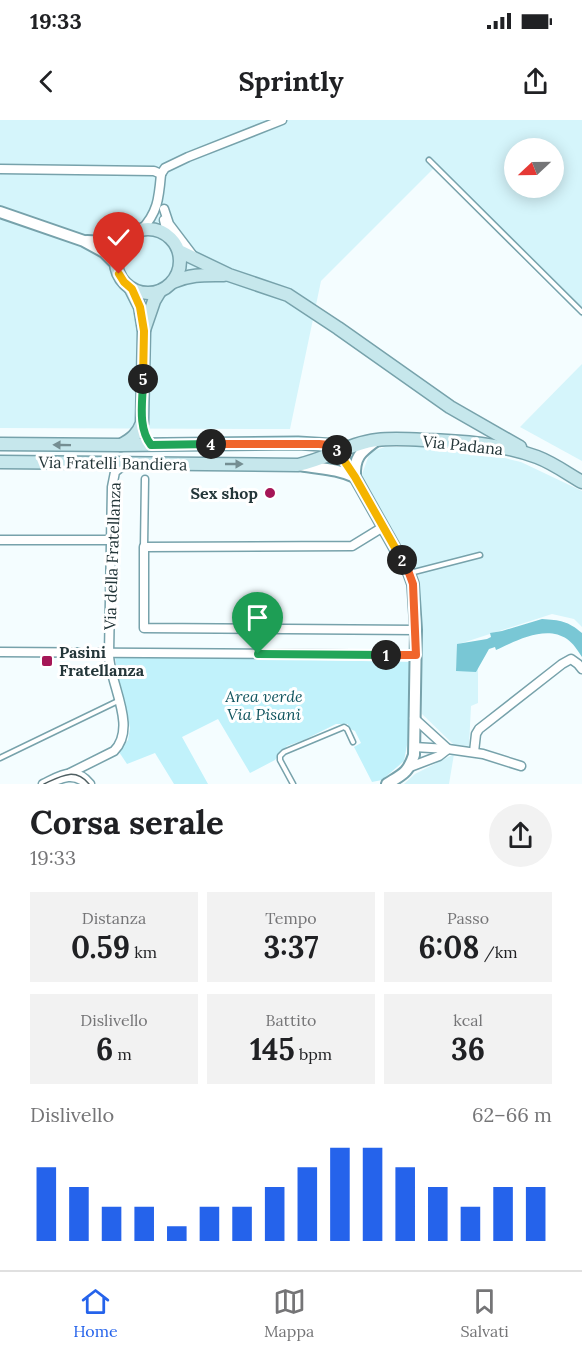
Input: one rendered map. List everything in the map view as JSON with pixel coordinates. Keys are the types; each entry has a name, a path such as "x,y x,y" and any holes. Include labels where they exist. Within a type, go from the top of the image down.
{"main road":[{"path":"173,282 181,262 175,243 168,236 150,229 141,230 125,239 117,256 119,274 132,289 141,293 150,294 160,291 184,277 229,275"},
{"path":"179,251 229,275 288,295 450,406 539,458"},
{"path":"120,446 139,432 142,423 144,331 140,307 132,289"},
{"path":"144,331 154,301 160,291"},
{"name":"Via Fratelli Bandiera","path":"142,423 151,445"},
{"name":"Via Padana","path":"339,451 377,440 436,440 488,445 539,458 582,482"},
{"path":"298,443 305,454 298,465"},
{"name":"Via Fratelli Bandiera","path":"0,444 120,446 298,443 330,445 339,451"},
{"name":"Via Fratelli Bandiera","path":"0,462 298,465 339,451"}],"street":[{"path":"199,261 190,253 169,224 160,197 161,174 168,166 188,157 282,120"},
{"path":"0,169 154,171 161,174"},
{"path":"141,230 150,219 160,197"},
{"path":"164,209 164,224 168,236"},
{"path":"0,212 84,241 105,252 117,266"},
{"path":"84,241 108,242 125,239"},
{"path":"355,477 358,456 377,440"},
{"path":"339,451 409,573 413,584 416,655 414,755 410,767"},
{"name":"Via della Fratellanza","path":"98,760 114,751 122,740 124,732 109,654 113,478 115,472 126,464"},
{"name":"Via Fratelli Bandiera","path":"298,465 337,470 355,477"},
{"path":"145,479 144,628 416,630"},
{"path":"144,547 352,546 383,527"},
{"path":"0,540 110,540"},
{"path":"0,652 416,655"},
{"path":"471,752 478,729 562,664 571,659 582,669"},
{"path":"414,718 451,749"},
{"path":"414,747 483,754 521,766"},
{"path":"388,784 410,767 451,749"},
{"path":"43,784 98,760"},
{"path":"90,784 90,773 98,760"},
{"path":"70,773 81,776 90,784"}],"lane":[{"path":"429,160 582,312"},
{"path":"409,573 480,555"},
{"path":"0,758 118,700"},
{"path":"293,784 280,760 284,752 344,727 352,742"},
{"path":"53,784 64,779 77,780 84,784"}],"shaded area":[{"path":"0,120 582,120 582,317 434,168 321,281 290,429 0,428"},
{"path":"582,364 582,461 520,427"},
{"path":"385,447 440,447 475,451 521,462 582,491 582,627 574,619 552,614 459,644 456,668 478,669 478,703 471,706 469,746 454,745 422,714 417,571 361,477 370,452"},
{"path":"542,619 564,622 582,633 582,657 567,639 560,635 546,633 523,638 496,650 495,647 489,649 476,672 456,671 457,644 487,639 491,637 490,633"},
{"path":"454,754 449,784 404,784 415,774"}],"green space":[{"name":"Area verde Via Pisani","path":"115,656 409,662 410,729 404,761 382,780 372,782 354,747 361,743 355,731 348,728 348,724 336,724 287,746 275,760 250,773 218,719 182,737 208,784 174,784 155,753 127,764 119,752 128,740 130,728 118,680"}],"tram line":[{"path":"44,784 73,774 89,784"}],"place":[{"name":"Sex shop","path":"270,493"},
{"name":"Pasini Fratellanza","path":"47,661"}],"route":[{"path":"119,274 132,289 140,307 144,331 142,423 151,445 298,443 330,445 339,451 409,573 415,602 416,655 258,654"}]}
